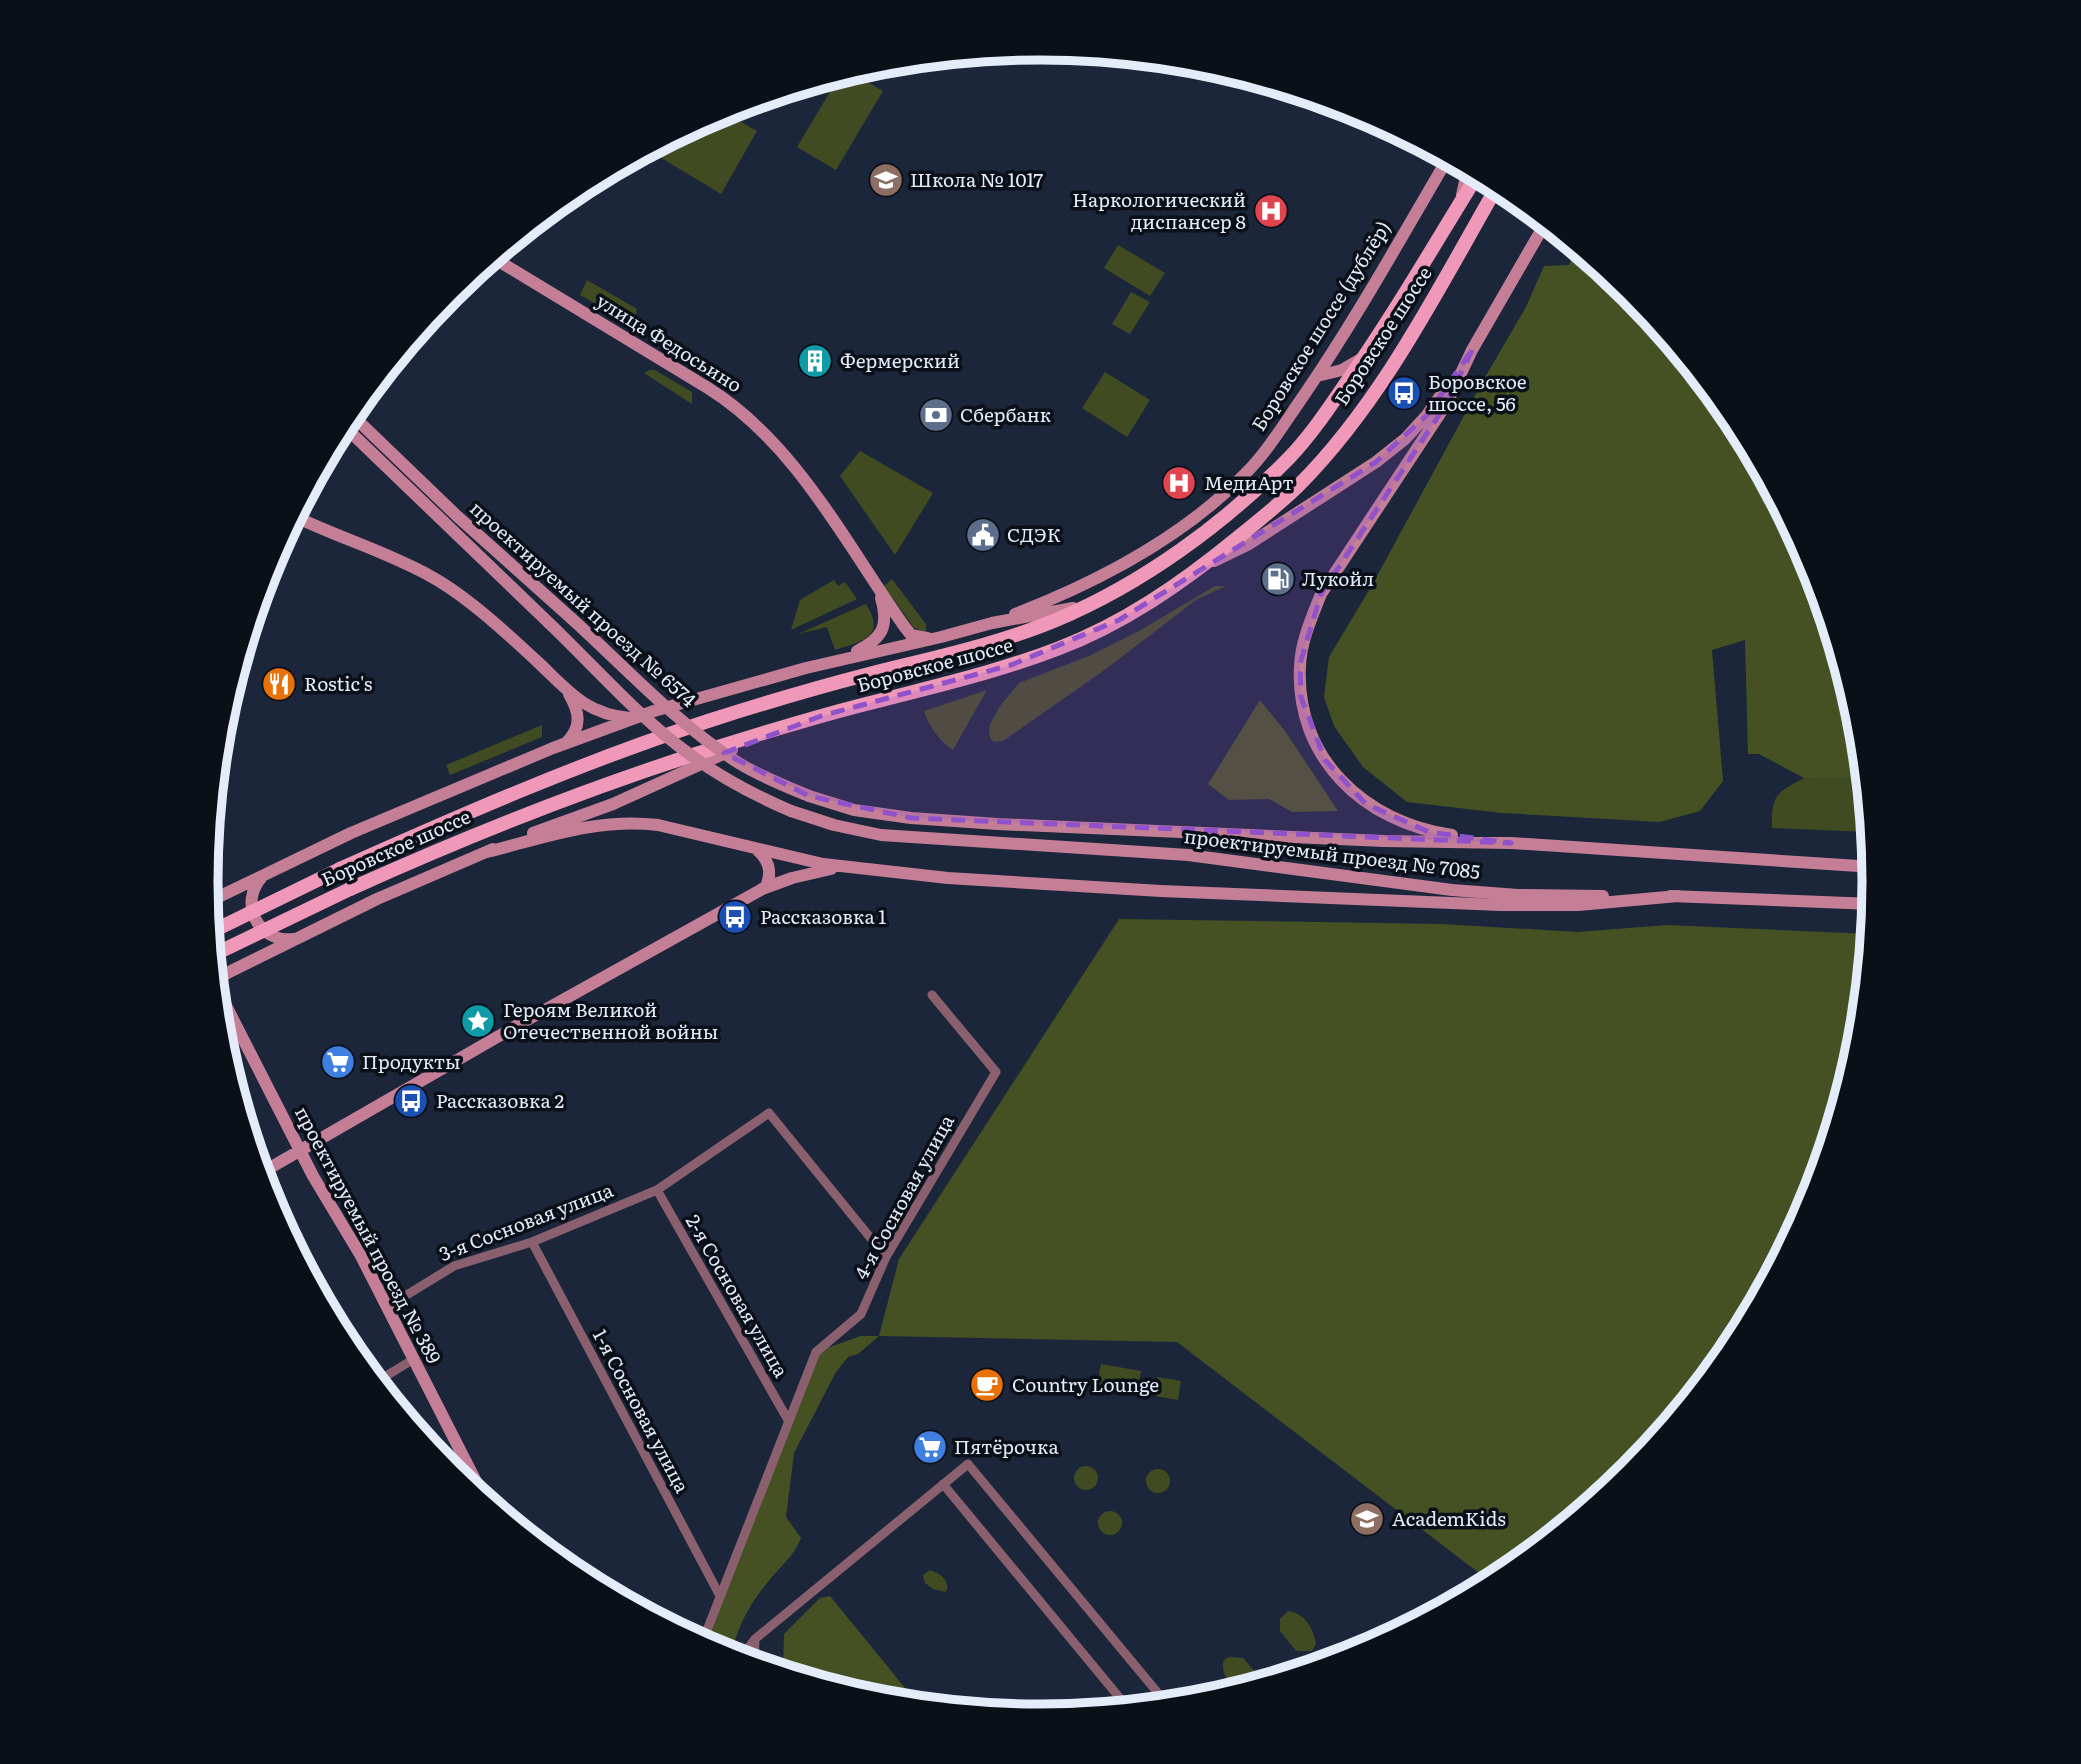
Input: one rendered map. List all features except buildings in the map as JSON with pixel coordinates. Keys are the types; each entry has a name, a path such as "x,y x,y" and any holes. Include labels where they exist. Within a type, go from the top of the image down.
{"main road":[{"name":"Боровское шоссе (дублёр)","path":"992,623 1043,603 1140,554 1189,521 1257,461 1317,376 1444,165"},
{"path":"1461,201 1466,179"},
{"name":"Боровское шоссе","path":"220,928 340,869 554,777 663,736 813,689 1003,639 1054,621 1106,596 1186,545 1257,488 1295,451 1364,357 1472,183"},
{"name":"Боровское шоссе","path":"221,951 350,889 559,800 821,716 982,674 1060,648 1119,620 1201,567 1298,486 1345,431 1385,376 1492,195"},
{"path":"1201,567 1249,544 1376,462 1405,439 1427,415 1472,350 1542,230"},
{"name":"улица Федосьино","path":"500,262 735,407 795,469 911,635 917,638 941,637"},
{"path":"1472,350 1447,403 1321,594 1307,629 1300,664 1301,697 1309,730 1325,760 1345,786 1366,804 1397,821 1429,832 1511,843"},
{"path":"1317,376 1342,370 1364,357"},
{"name":"проектируемый проезд № 6574","path":"360,421 457,516 678,716 738,762 809,796"},
{"name":"проектируемый проезд № 6574","path":"352,433 658,728 690,755 752,794 791,811"},
{"path":"302,520 369,547 434,578 504,632 567,691 589,707 611,716 634,718"},
{"path":"842,659 869,645 881,634 884,613 877,588"},
{"path":"219,897 351,833 634,718 743,684 992,623 1048,614 1106,596"},
{"path":"565,744 574,735 579,718 567,691"},
{"path":"224,975 377,900 487,852 612,804 717,756 821,716"},
{"name":"проектируемый проезд № 7085","path":"809,796 854,810 998,824 1384,841 1511,843 1862,866"},
{"name":"проектируемый проезд № 7085","path":"791,811 834,825 881,835 1201,856 1452,890 1518,895 1678,896 1862,904"},
{"path":"487,852 600,824 631,822 659,825 823,864 948,878 1147,891 1500,905 1578,905 1678,896"},
{"path":"754,848 763,855 770,870 764,888"},
{"path":"270,1168 764,888 816,871 855,868"},
{"path":"271,870 259,880 252,893 251,908 257,923 274,937 289,939 304,936"},
{"name":"проектируемый проезд № 389","path":"229,1011 299,1150 361,1256 474,1478"}],"street":[{"name":"4-я Сосновая улица","path":"706,1633 816,1352 861,1314 886,1256 996,1072 932,995"},
{"name":"3-я Сосновая улица","path":"387,1307 454,1266 532,1241 657,1190 769,1113 886,1256"},
{"name":"2-я Сосновая улица","path":"657,1190 788,1420"},
{"name":"1-я Сосновая улица","path":"532,1241 720,1596"},
{"path":"384,1377 414,1359"},
{"path":"747,1650 755,1639 968,1464 1160,1695"},
{"path":"943,1484 1121,1700"},
{"path":"754,1653 755,1639"}],"highlighted area":[{"path":"1472,350 1447,403 1321,594 1300,664 1301,697 1325,760 1366,804 1429,832 1511,843 911,818 809,796 724,753 821,716 1011,665 1119,620 1376,462 1427,415"}],"green space":[{"path":"863,79 883,91 836,170 797,147 833,87"},
{"path":"735,119 757,131 721,194 656,155"},
{"path":"1118,245 1165,273 1150,296 1104,268"},
{"path":"1573,256 1622,300 1659,340 1693,381 1753,471 1800,567 1819,618 1835,669 1856,779 1804,778 1759,754 1748,754 1745,640 1712,650 1723,781 1700,811 1660,822 1502,813 1407,802 1363,767 1334,726 1324,697 1329,657 1371,587 1526,307 1544,266 1569,265"},
{"path":"587,280 637,309 636,316 627,321 580,295"},
{"path":"1131,292 1150,302 1130,334 1112,324"},
{"path":"655,370 692,392 692,404 644,373"},
{"path":"1105,372 1150,400 1127,437 1082,408"},
{"path":"860,451 933,493 895,555 840,476"},
{"path":"892,579 926,624 926,632 914,628 884,586"},
{"path":"834,580 838,586 845,582 857,599 791,630 800,600"},
{"path":"1215,586 1226,586 1196,600 1106,669 1003,741 994,742 990,738 989,726 1000,706 1019,683 1089,656 1139,631"},
{"path":"866,604 872,615 873,631 854,644 835,650 827,627 798,634"},
{"path":"987,690 953,750 936,733 924,711"},
{"path":"1260,700 1285,731 1338,811 1292,812 1269,799 1229,800 1208,784"},
{"path":"542,725 542,737 450,775 446,765"},
{"path":"1804,778 1856,779 1861,832 1772,828 1774,802 1787,788"},
{"path":"1119,919 1442,924 1577,932 1667,925 1861,934 1856,989 1835,1095 1800,1197 1753,1293 1693,1383 1622,1464 1541,1535 1482,1575 1177,1342 879,1336 899,1259"},
{"path":"861,1336 879,1336 858,1354 848,1357 836,1372 794,1453 786,1517 801,1538 798,1545 761,1590 740,1626 734,1645 710,1635 816,1352"},
{"path":"1101,1364 1141,1371 1137,1394 1097,1387"},
{"path":"1158,1377 1181,1381 1178,1400 1155,1396"},
{"path":"1086,1466 1095,1469 1098,1478 1095,1487 1086,1490 1077,1487 1074,1478 1077,1469"},
{"path":"1158,1469 1167,1472 1170,1481 1167,1490 1158,1493 1149,1490 1146,1481 1149,1472"},
{"path":"1110,1511 1119,1514 1122,1523 1119,1532 1110,1535 1101,1532 1098,1523 1101,1514"},
{"path":"930,1570 945,1580 945,1592 933,1589 925,1583 923,1575"},
{"path":"830,1596 910,1693 880,1689 783,1663 784,1634 820,1598"},
{"path":"1288,1611 1304,1618 1313,1632 1316,1644 1312,1651 1296,1651 1280,1631 1280,1619"},
{"path":"1229,1657 1243,1658 1258,1675 1229,1682 1223,1668 1224,1660"}],"place":[{"name":"Школа № 1017","path":"886,180"},
{"name":"Наркологический диспансер 8","path":"1271,211"},
{"name":"Фермерский","path":"815,361"},
{"name":"Боровское шоссе, 56","path":"1404,393"},
{"name":"Сбербанк","path":"936,415"},
{"name":"МедиАрт","path":"1179,483"},
{"name":"СДЭК","path":"983,535"},
{"name":"Лукойл","path":"1278,579"},
{"name":"Rostic's","path":"279,684"},
{"name":"Рассказовка 1","path":"735,917"},
{"name":"Героям Великой Отечественной войны","path":"478,1021"},
{"name":"Продукты","path":"338,1062"},
{"name":"Рассказовка 2","path":"411,1101"},
{"name":"Country Lounge","path":"987,1385"},
{"name":"Пятёрочка","path":"930,1447"},
{"name":"AcademKids","path":"1367,1519"}]}
